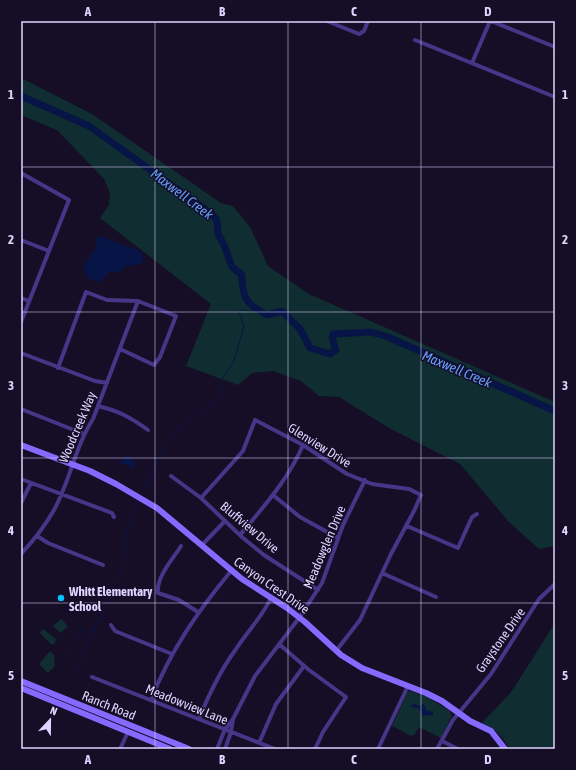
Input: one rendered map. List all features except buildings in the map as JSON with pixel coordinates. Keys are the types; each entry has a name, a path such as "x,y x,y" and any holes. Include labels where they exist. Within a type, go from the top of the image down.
{"street":[{"path":"327,21 360,34 368,21"},
{"path":"472,63 490,21 555,47"},
{"path":"415,40 555,97"},
{"path":"21,174 69,200 21,322"},
{"path":"21,240 49,251"},
{"path":"58,368 86,292 107,300 138,301 176,316 160,357 154,365 120,349"},
{"path":"21,298 28,301"},
{"name":"Woodcreek Way","path":"21,554 37,536 54,509 84,434 93,420 138,301"},
{"path":"21,353 95,381 107,383"},
{"path":"98,406 118,411 130,417 148,430"},
{"path":"21,409 84,434"},
{"name":"Glenview Drive","path":"201,498 243,450 255,420 303,445 347,474 372,484 409,489 421,495 407,526"},
{"name":"Canyon Crest Drive","path":"21,444 72,464 116,484 157,508 202,544 231,570 300,618 336,651 362,668 426,693 491,731 505,749"},
{"path":"240,535 289,474 303,445"},
{"name":"Bluffview Drive","path":"172,476 201,498 240,535 264,555 318,590"},
{"path":"21,479 112,513 114,517"},
{"name":"Meadowglen Drive","path":"217,749 225,730 233,719 252,682 300,618 318,590 338,538 365,480"},
{"path":"21,503 31,483"},
{"path":"273,495 300,517 338,538"},
{"path":"336,651 360,620 382,573 407,526 458,548 472,517 477,514"},
{"path":"202,544 225,521"},
{"path":"37,536 48,543 103,565"},
{"path":"181,546 160,579 157,586 158,592 179,600 198,612"},
{"path":"151,700 172,654 198,612 231,570"},
{"path":"382,573 436,597"},
{"name":"Graystone Drive","path":"437,749 458,713 491,674 539,599 555,584"},
{"path":"199,719 210,691 224,667 262,614 271,598"},
{"path":"111,625 115,631 172,654"},
{"path":"279,644 304,666 346,697 323,732 315,749"},
{"path":"259,743 276,704 304,666"},
{"name":"Meadowview Lane","path":"92,677 275,749"},
{"name":"Ranch Road","path":"21,682 189,749"},
{"path":"378,749 408,686"},
{"name":"Ranch Road","path":"21,688 170,749"},
{"name":"Meadowglen Drive","path":"225,749 232,732 233,719"},
{"path":"120,749 128,732"},
{"path":"442,741 458,749"}],"green space":[{"path":"21,78 92,114 221,203 233,206 250,227 268,266 309,294 555,402 555,546 539,549 508,521 460,464 389,428 339,397 319,396 301,381 273,371 252,373 238,385 186,366 211,304 100,218 109,205 110,193 104,179 57,130 21,115"},
{"path":"61,619 68,626 61,633 53,626"},
{"path":"555,623 555,749 509,749 498,733 482,723 512,691"},
{"path":"43,629 56,639 54,644 51,644 40,633"},
{"path":"50,651 54,655 55,666 48,673 39,664"},
{"path":"408,691 425,696 450,711 452,716 441,738 419,727 415,734 411,736 392,726"}],"shaded area":[{"path":"100,236 140,251 144,258 141,264 126,266 118,273 109,272 100,282 88,279 83,267 97,246 96,239"},
{"path":"127,455 136,463 132,469 124,463 123,465 119,463"},
{"path":"413,703 419,706 424,704 426,710 433,712 433,715 423,716 418,708 411,707"}],"waterway":[{"name":"Maxwell Creek","path":"21,96 89,126 212,214 217,221 218,234 224,245 232,267 242,275 244,295 247,300 250,304 267,315 282,311 300,329 310,348 330,354 336,350 332,338 333,334 371,332 388,337 555,411"},
{"path":"144,489 170,436 219,399 222,379 234,361 244,326 239,312 242,309 250,312 255,308"},
{"path":"75,671 121,573 128,527 137,502"},
{"path":"91,631 95,627"},
{"path":"66,652 82,631 80,629"}],"place":[{"name":"Whitt Elementary School","path":"61,598"}]}
